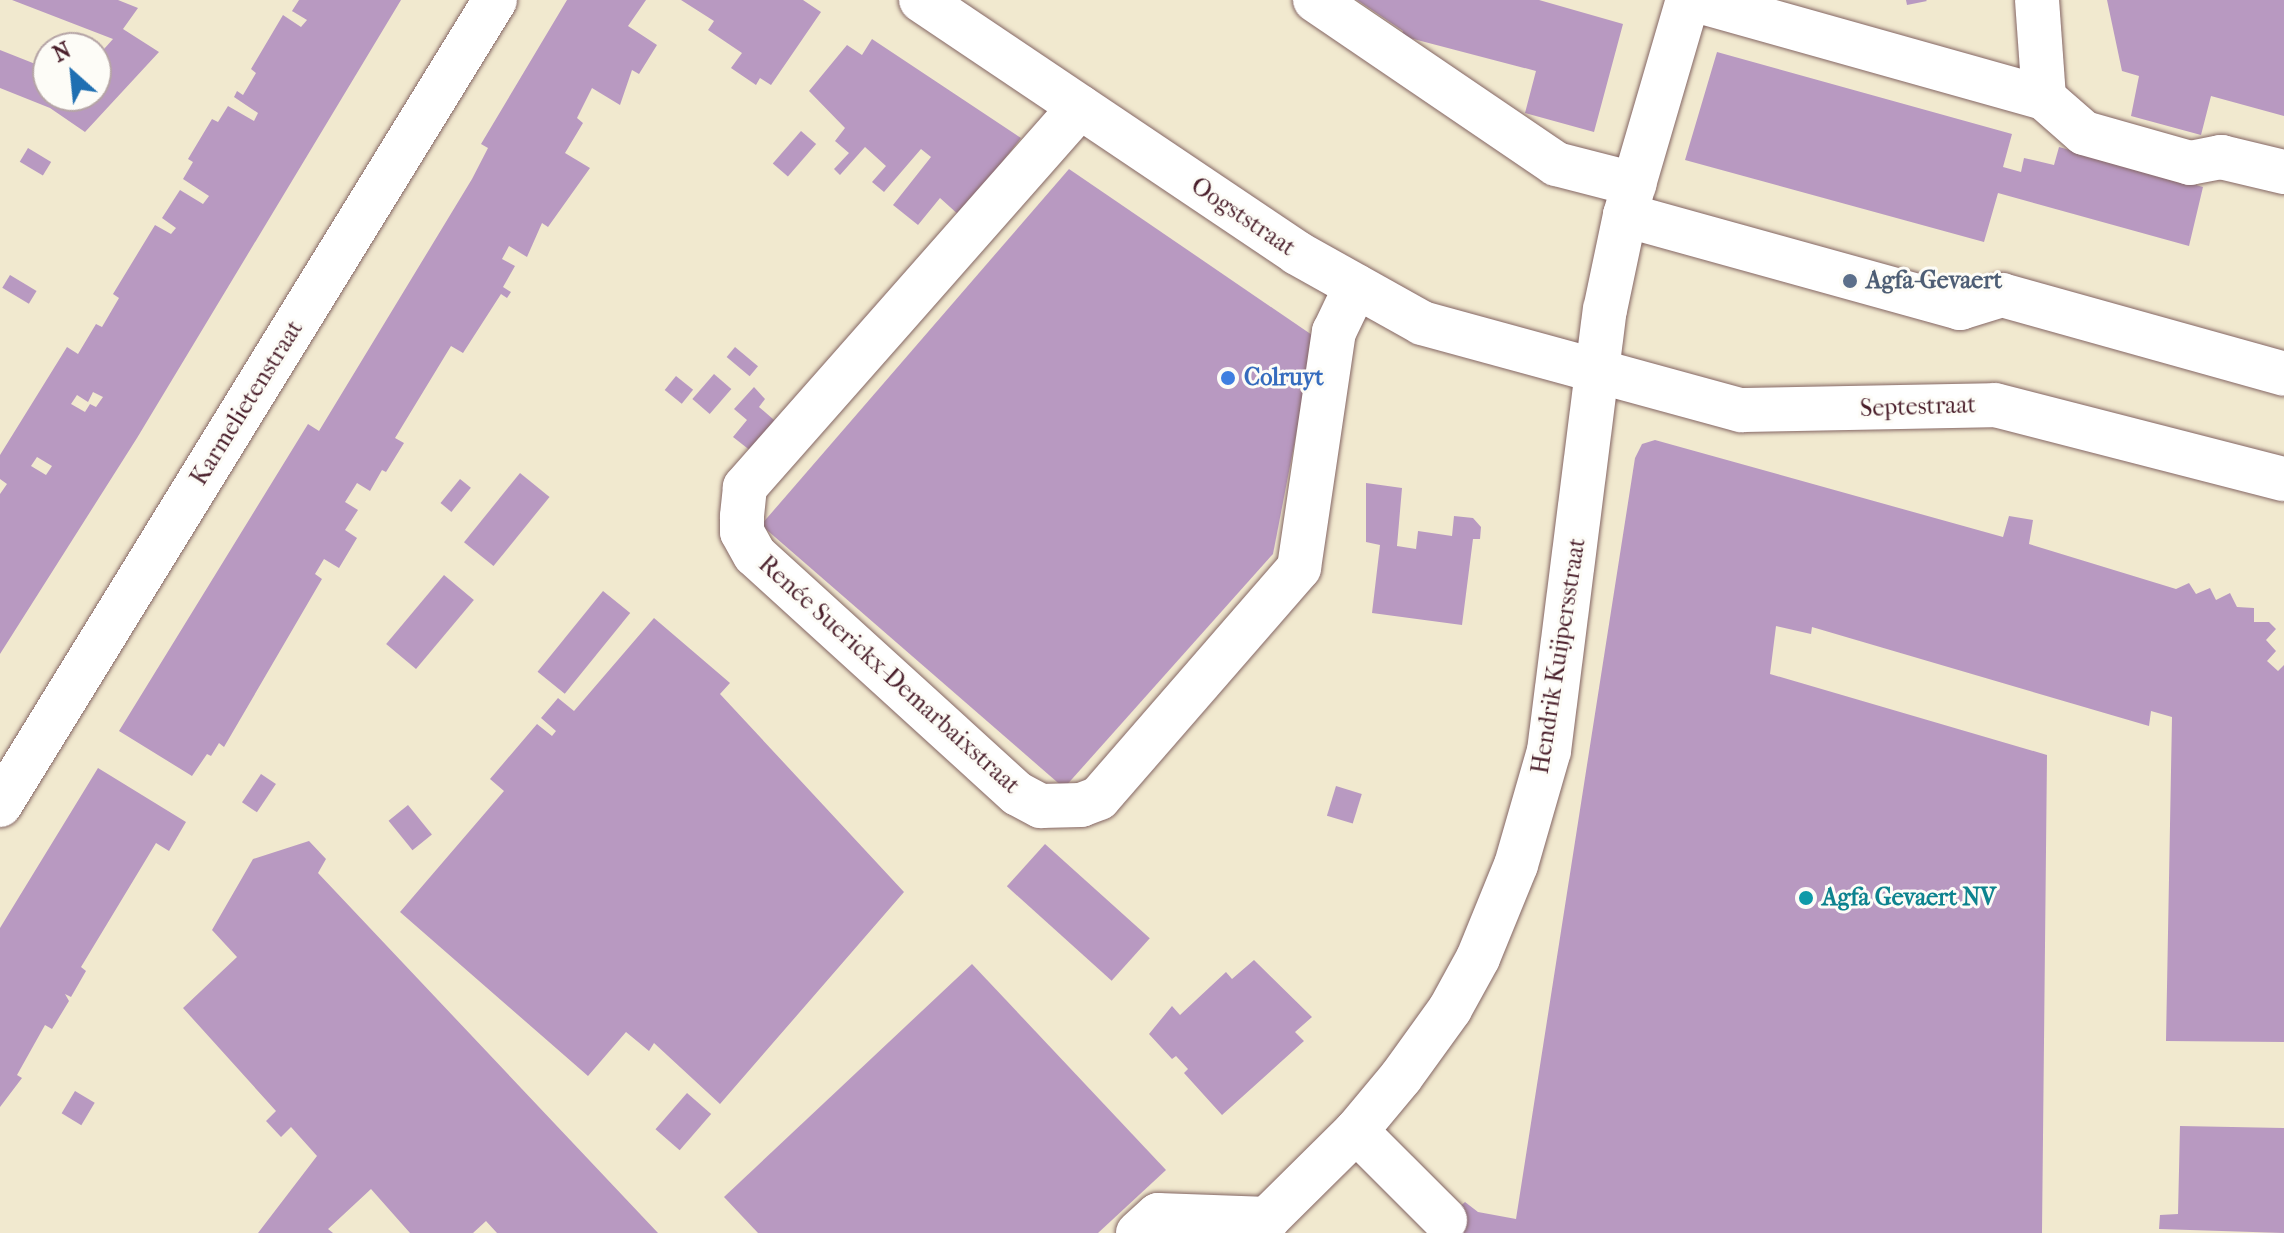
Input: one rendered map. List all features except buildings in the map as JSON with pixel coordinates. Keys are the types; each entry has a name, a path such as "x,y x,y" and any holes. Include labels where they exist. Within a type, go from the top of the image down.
{"street":[{"name":"Karmelietenstraat","path":"0,805 495,0"},
{"name":"Oogststraat","path":"921,0 1297,253 1422,323 1596,371"},
{"path":"1315,0 1556,164 1629,200 1960,308 2002,295 2284,374"},
{"name":"Hendrik Kuijpersstraat","path":"1260,1226 1356,1131 1450,1009 1516,865 1549,751 1593,436 1596,371 1629,200 1688,0"},
{"path":"1695,0 1822,16 2044,98 2084,133 2190,163 2221,157 2284,172"},
{"path":"2037,0 2044,98"},
{"name":"Renée Suerickx-Demarbaixstraat","path":"1080,107 745,487 742,517 742,532 755,555 1018,794 1041,806 1081,805 1099,798 1299,568 1334,332 1356,286"},
{"name":"Septestraat","path":"1596,371 1741,410 1995,405 2284,479"},
{"path":"1356,1131 1445,1220"},
{"path":"1138,1233 1158,1215 1260,1226"}],"place":[{"name":"Agfa-Gevaert","path":"1850,281"},
{"name":"Colruyt","path":"1228,378"},
{"name":"Agfa Gevaert NV","path":"1806,898"}]}
